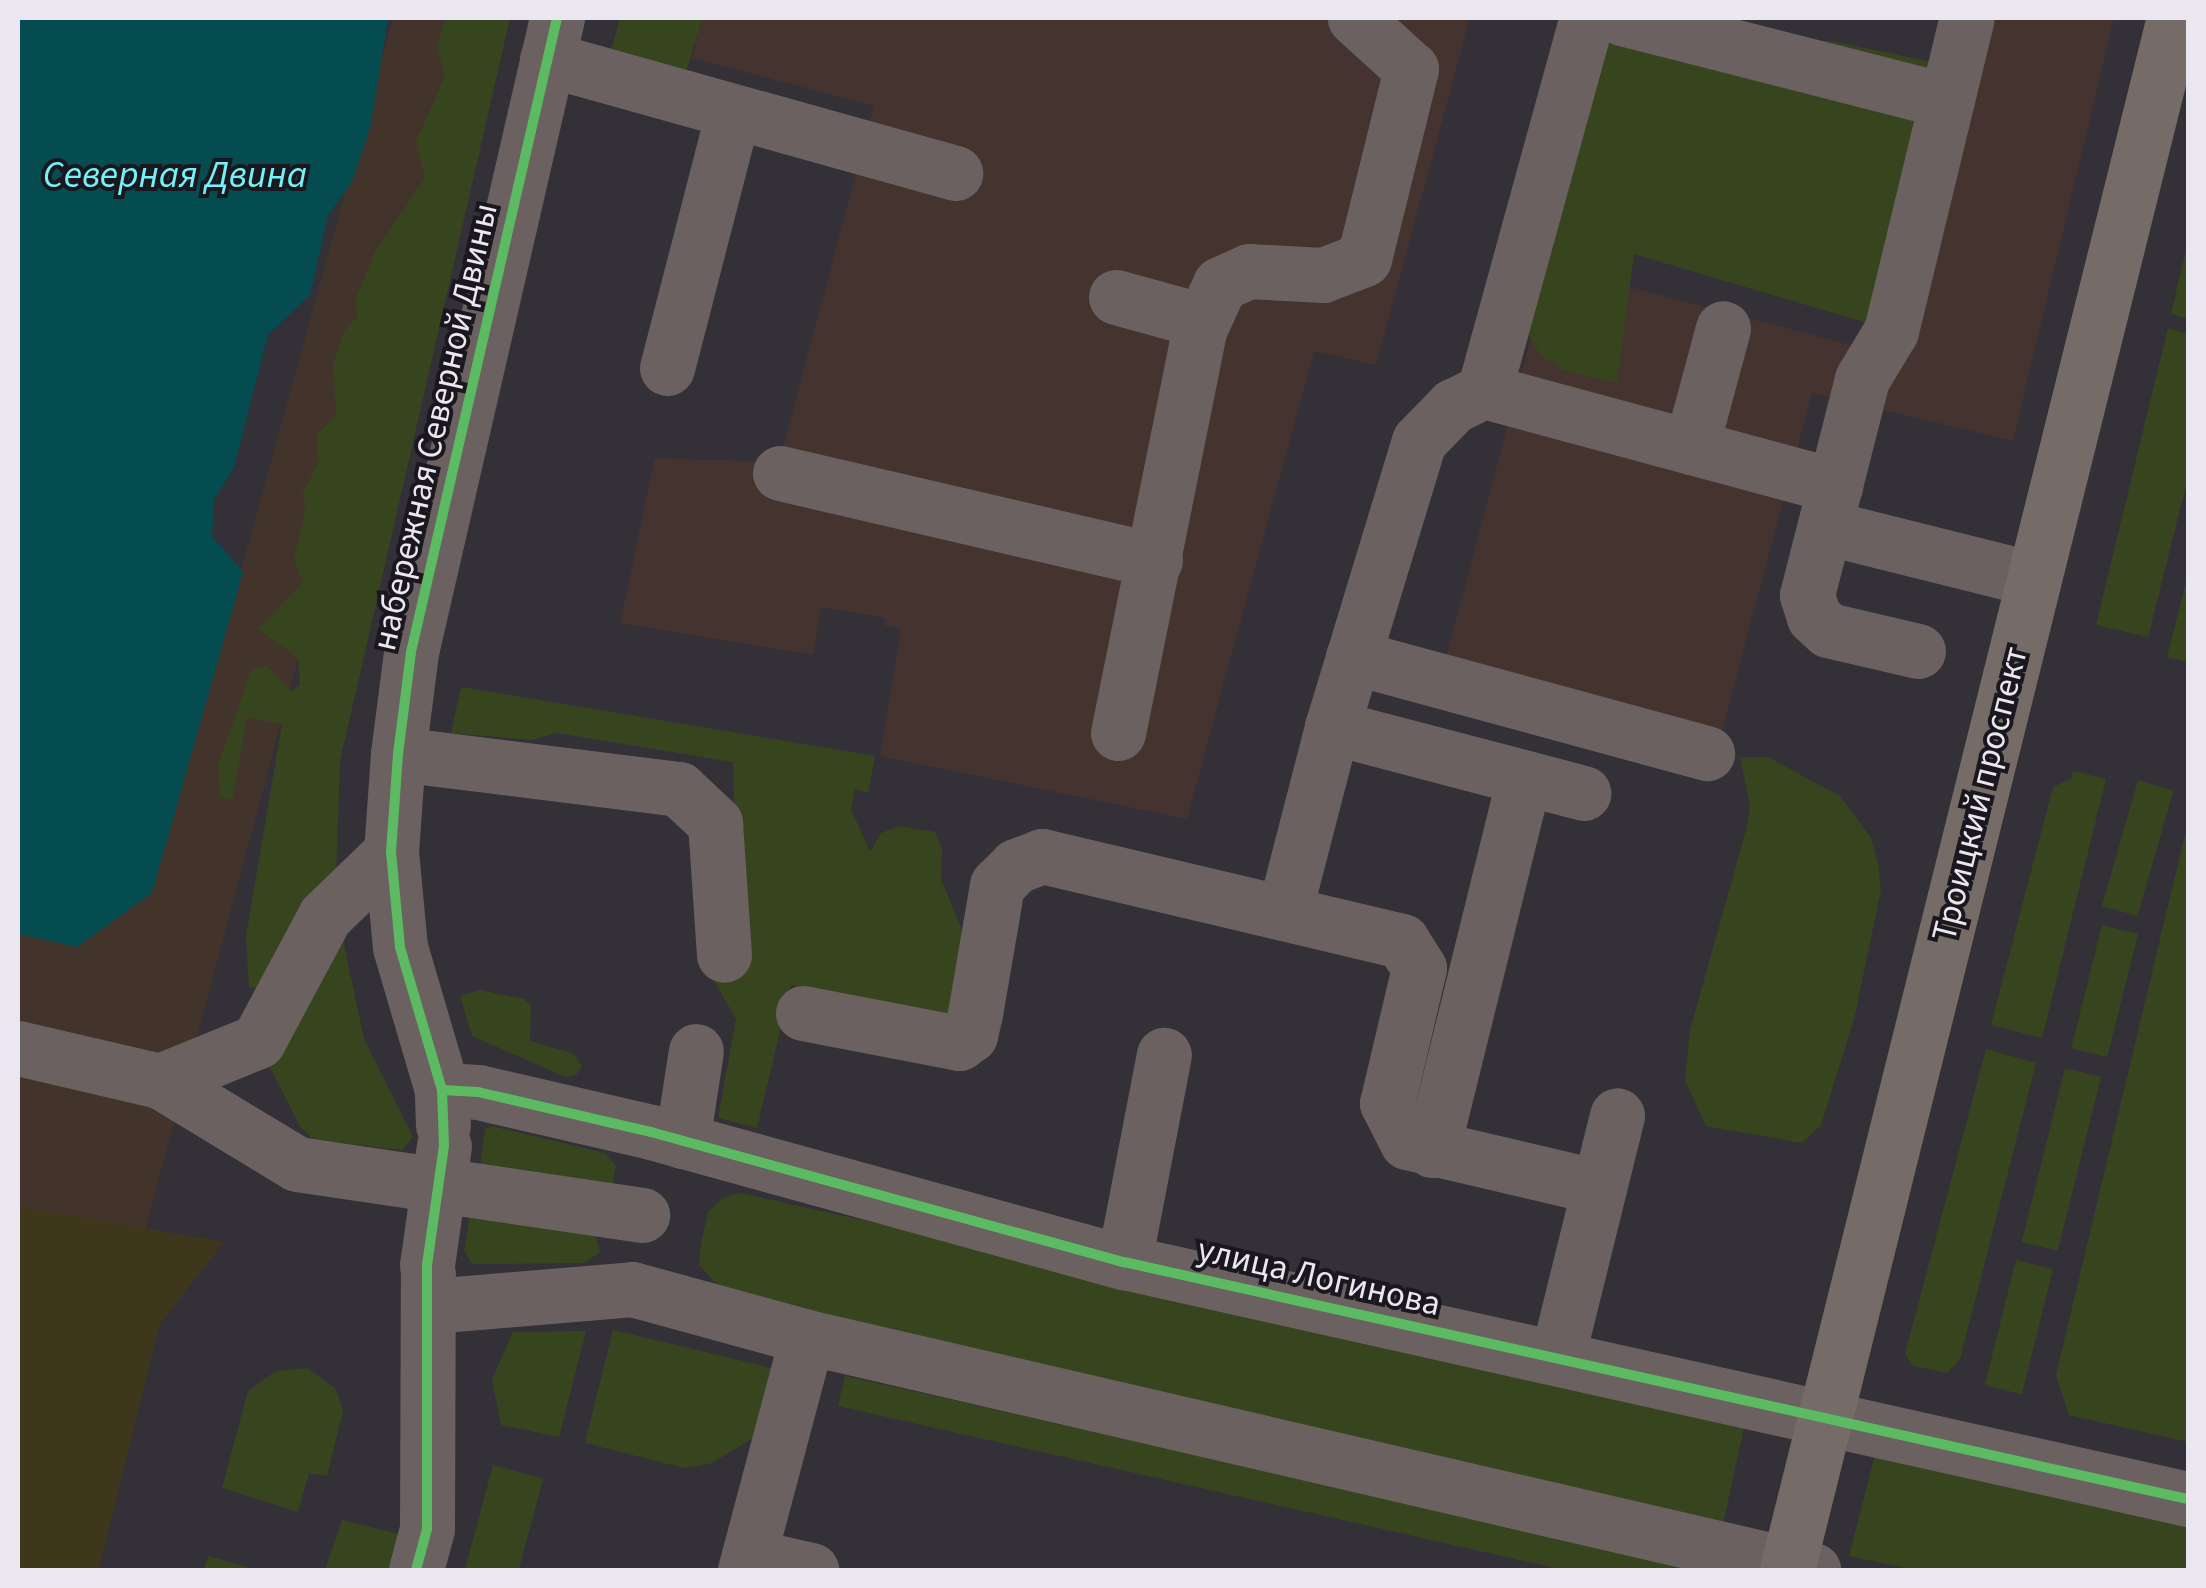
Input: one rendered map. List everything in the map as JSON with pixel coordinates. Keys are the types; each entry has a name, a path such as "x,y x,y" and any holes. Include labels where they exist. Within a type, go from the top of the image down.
{"main road":[{"name":"Троицкий проспект","path":"1796,1569 1826,1418 2174,18"}],"street":[{"path":"1118,733 1203,321 1220,284 1249,271 1323,274 1364,259 1411,69 1355,18"},
{"path":"1484,391 1587,18"},
{"path":"1622,18 1946,102"},
{"path":"1918,652 1828,630 1814,618 1807,595 1862,379 1891,331 1967,18"},
{"path":"552,38 733,112 955,173"},
{"name":"набережная Северной Двины","path":"429,1286 444,1146 442,1090 408,988 392,852 398,754 411,652 552,38"},
{"path":"667,368 733,112"},
{"path":"1116,297 1203,321"},
{"path":"1691,447 1723,328"},
{"path":"1284,913 1332,727 1419,441 1453,406 1484,391 1691,447 1830,506 2033,579"},
{"path":"780,473 1155,560"},
{"path":"1353,657 1708,753"},
{"path":"1332,727 1583,792"},
{"path":"398,754 678,789 715,823 724,954"},
{"path":"1432,1150 1524,779"},
{"path":"160,1081 258,1041 325,916 392,852"},
{"path":"804,1012 959,1043 970,1035 997,885 1016,866 1042,856 1402,940 1415,954 1418,968 1387,1103 1407,1142 1599,1188"},
{"path":"18,1048 160,1081 297,1164 642,1215"},
{"path":"632,1289 642,1215 696,1051"},
{"path":"1124,1262 1164,1055"},
{"name":"улица Логинова","path":"442,1090 478,1092 666,1136 1124,1262 2188,1499"},
{"path":"1557,1358 1618,1115"},
{"path":"421,1550 429,1286 632,1289 806,1337 1796,1569"},
{"path":"806,1337 747,1563 811,1570"}],"shaded area":[{"path":"393,18 470,18 121,1320 18,1570 18,934 77,947 155,884"},
{"path":"703,18 1470,18 1376,365 1314,351 1187,819 880,756 901,629 884,625 885,618 821,607 813,655 620,623 655,458 779,462 874,106 692,58"},
{"path":"1993,18 2114,18 2013,441 1812,393 1719,742 1444,665 1550,266 1908,360"}],"green space":[{"path":"446,18 510,18 340,761 336,879 269,991 249,987 246,937 282,724 247,717 232,800 220,797 218,765 252,669 267,666 292,691 300,685 298,658 258,629 303,583 294,560 306,508 302,495 318,463 317,435 336,415 333,365 345,330 357,318 356,299 375,252 425,178 416,142 445,76 437,46"},
{"path":"620,18 703,18 686,72 611,51"},
{"path":"1600,36 1832,41 1941,64 1874,325 1634,254 1617,383 1562,370 1541,355 1528,333"},
{"path":"2188,241 2188,319 2171,314"},
{"path":"2168,328 2188,334 2188,477 2148,637 2096,625"},
{"path":"2188,574 2188,662 2167,657"},
{"path":"461,687 875,756 868,793 855,789 851,809 870,852 881,833 899,826 935,832 942,848 941,879 962,930 953,1023 791,985 757,1128 718,1118 736,1019 713,979 738,968 733,762 557,733 532,740 451,733"},
{"path":"1740,757 1768,757 1840,796 1871,838 1878,863 1881,890 1854,1019 1821,1125 1802,1143 1706,1126 1685,1080 1690,1030 1746,830 1750,806"},
{"path":"2073,771 2106,779 2042,1038 1991,1025 2053,787 2071,779"},
{"path":"2138,780 2174,790 2137,916 2102,906"},
{"path":"2188,822 2188,1442 2069,1415 2056,1375"},
{"path":"2102,925 2138,934 2107,1057 2071,1048"},
{"path":"340,926 364,1039 413,1137 402,1150 314,1140 300,1126 260,1048"},
{"path":"480,990 524,999 531,1005 530,1041 572,1053 582,1066 577,1074 566,1077 472,1036 460,996"},
{"path":"1986,1049 2036,1063 1960,1359 1947,1373 1913,1366 1905,1354"},
{"path":"2065,1068 2101,1077 2058,1251 2022,1242"},
{"path":"491,1126 605,1153 616,1166 612,1186 480,1169 485,1129"},
{"path":"741,1193 1746,1418 1723,1524 727,1296 699,1265 701,1244 708,1212 724,1197"},
{"path":"471,1210 595,1233 600,1253 583,1263 472,1264 464,1251"},
{"path":"2016,1260 2053,1269 2022,1394 1985,1385"},
{"path":"613,1330 797,1374 798,1410 712,1463 684,1468 585,1443"},
{"path":"586,1331 559,1437 501,1425 492,1379 513,1332"},
{"path":"307,1368 336,1389 343,1411 327,1476 309,1473 298,1512 222,1488 248,1391 276,1371"},
{"path":"845,1376 1700,1568 1564,1570 838,1406"},
{"path":"1876,1451 2188,1520 2188,1570 1915,1570 1849,1556"},
{"path":"493,1465 543,1478 519,1570 465,1569"},
{"path":"342,1520 407,1536 398,1570 325,1570"},
{"path":"208,1556 259,1570 204,1570"}],"sand":[{"path":"18,1206 224,1242 159,1325 99,1570 18,1570"}],"water":[{"name":"Северная Двина","path":"18,18 388,18 370,128 352,182 328,215 310,295 268,335 234,467 214,500 212,536 243,572 152,893 77,947 18,934"}],"cycle path":[{"path":"416,1570 427,1529 427,1265 444,1146 442,1090 400,947 391,852 398,754 411,652 557,18"},
{"path":"442,1090 478,1092 651,1132 1124,1262 2188,1499"}]}
